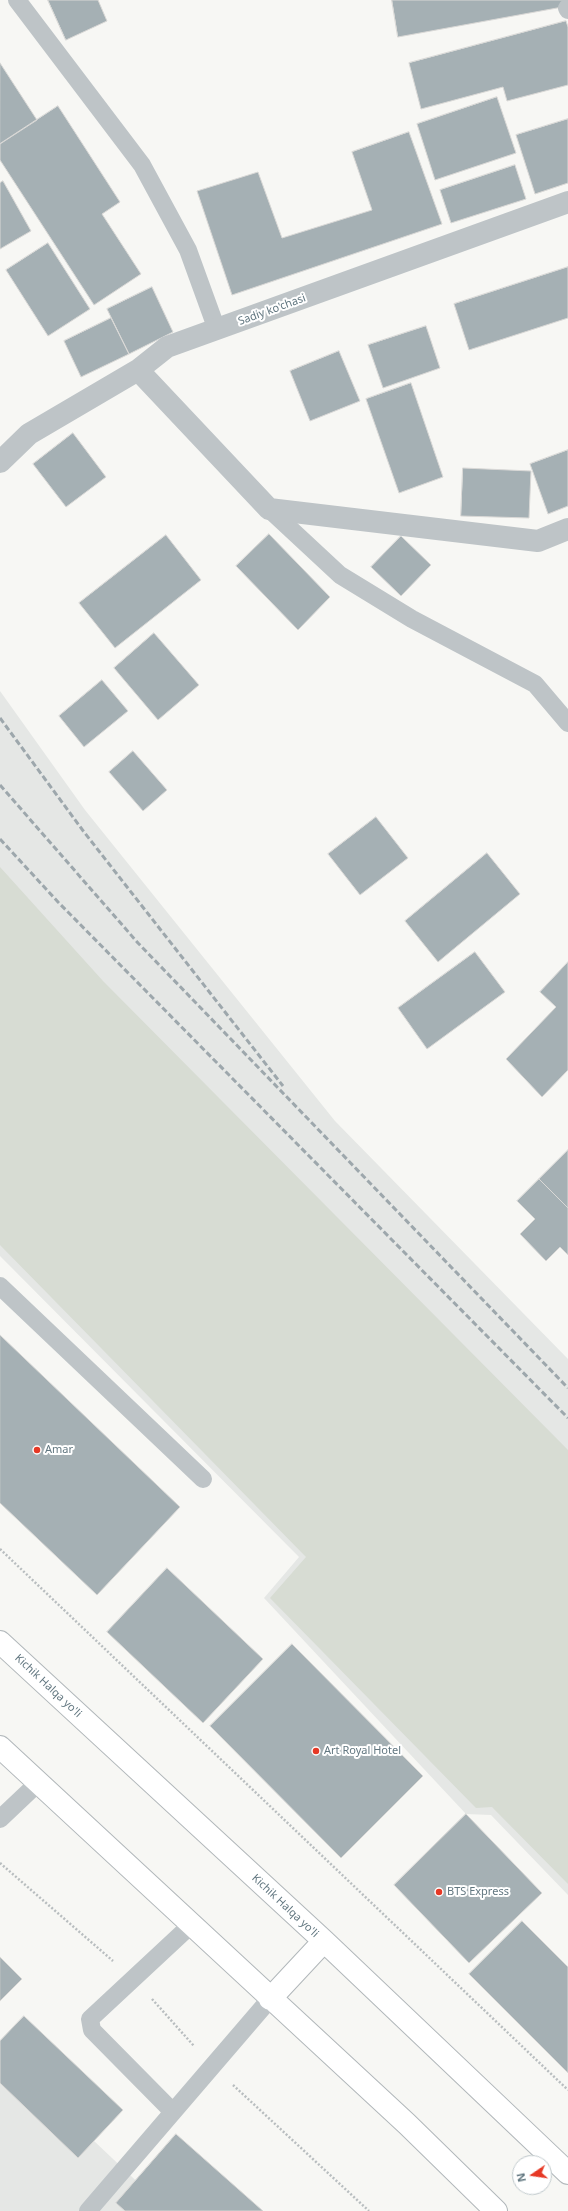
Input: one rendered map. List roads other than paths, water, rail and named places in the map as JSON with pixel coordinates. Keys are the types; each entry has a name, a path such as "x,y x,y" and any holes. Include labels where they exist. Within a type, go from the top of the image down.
{"highway":[{"name":"Kichik Halqa yo'li","path":"0,1642 324,1941 568,2172"},
{"path":"0,1747 406,2124 496,2211"},
{"path":"270,1999 324,1941"}],"street":[{"name":"Sadiy ko'chasi","path":"0,462 29,434 138,370 167,347 568,202"},
{"path":"138,370 270,509 538,541 568,530"}],"lane":[{"path":"17,0 142,165 188,250 217,330"},
{"path":"270,509 340,575 412,620 535,684 568,723"},
{"path":"0,1286 203,1479"},
{"path":"0,1818 38,1782"},
{"path":"173,2112 92,2030 90,2019 191,1924"},
{"path":"88,2211 270,1999"}],"railway":[{"path":"0,718 84,832 283,1086"},
{"path":"0,785 138,943 568,1388"},
{"path":"0,839 58,902 568,1418"}],"place":[{"name":"Amar","path":"37,1450"},
{"name":"Art Royal Hotel","path":"316,1751"},
{"name":"BTS Express","path":"439,1892"}]}
